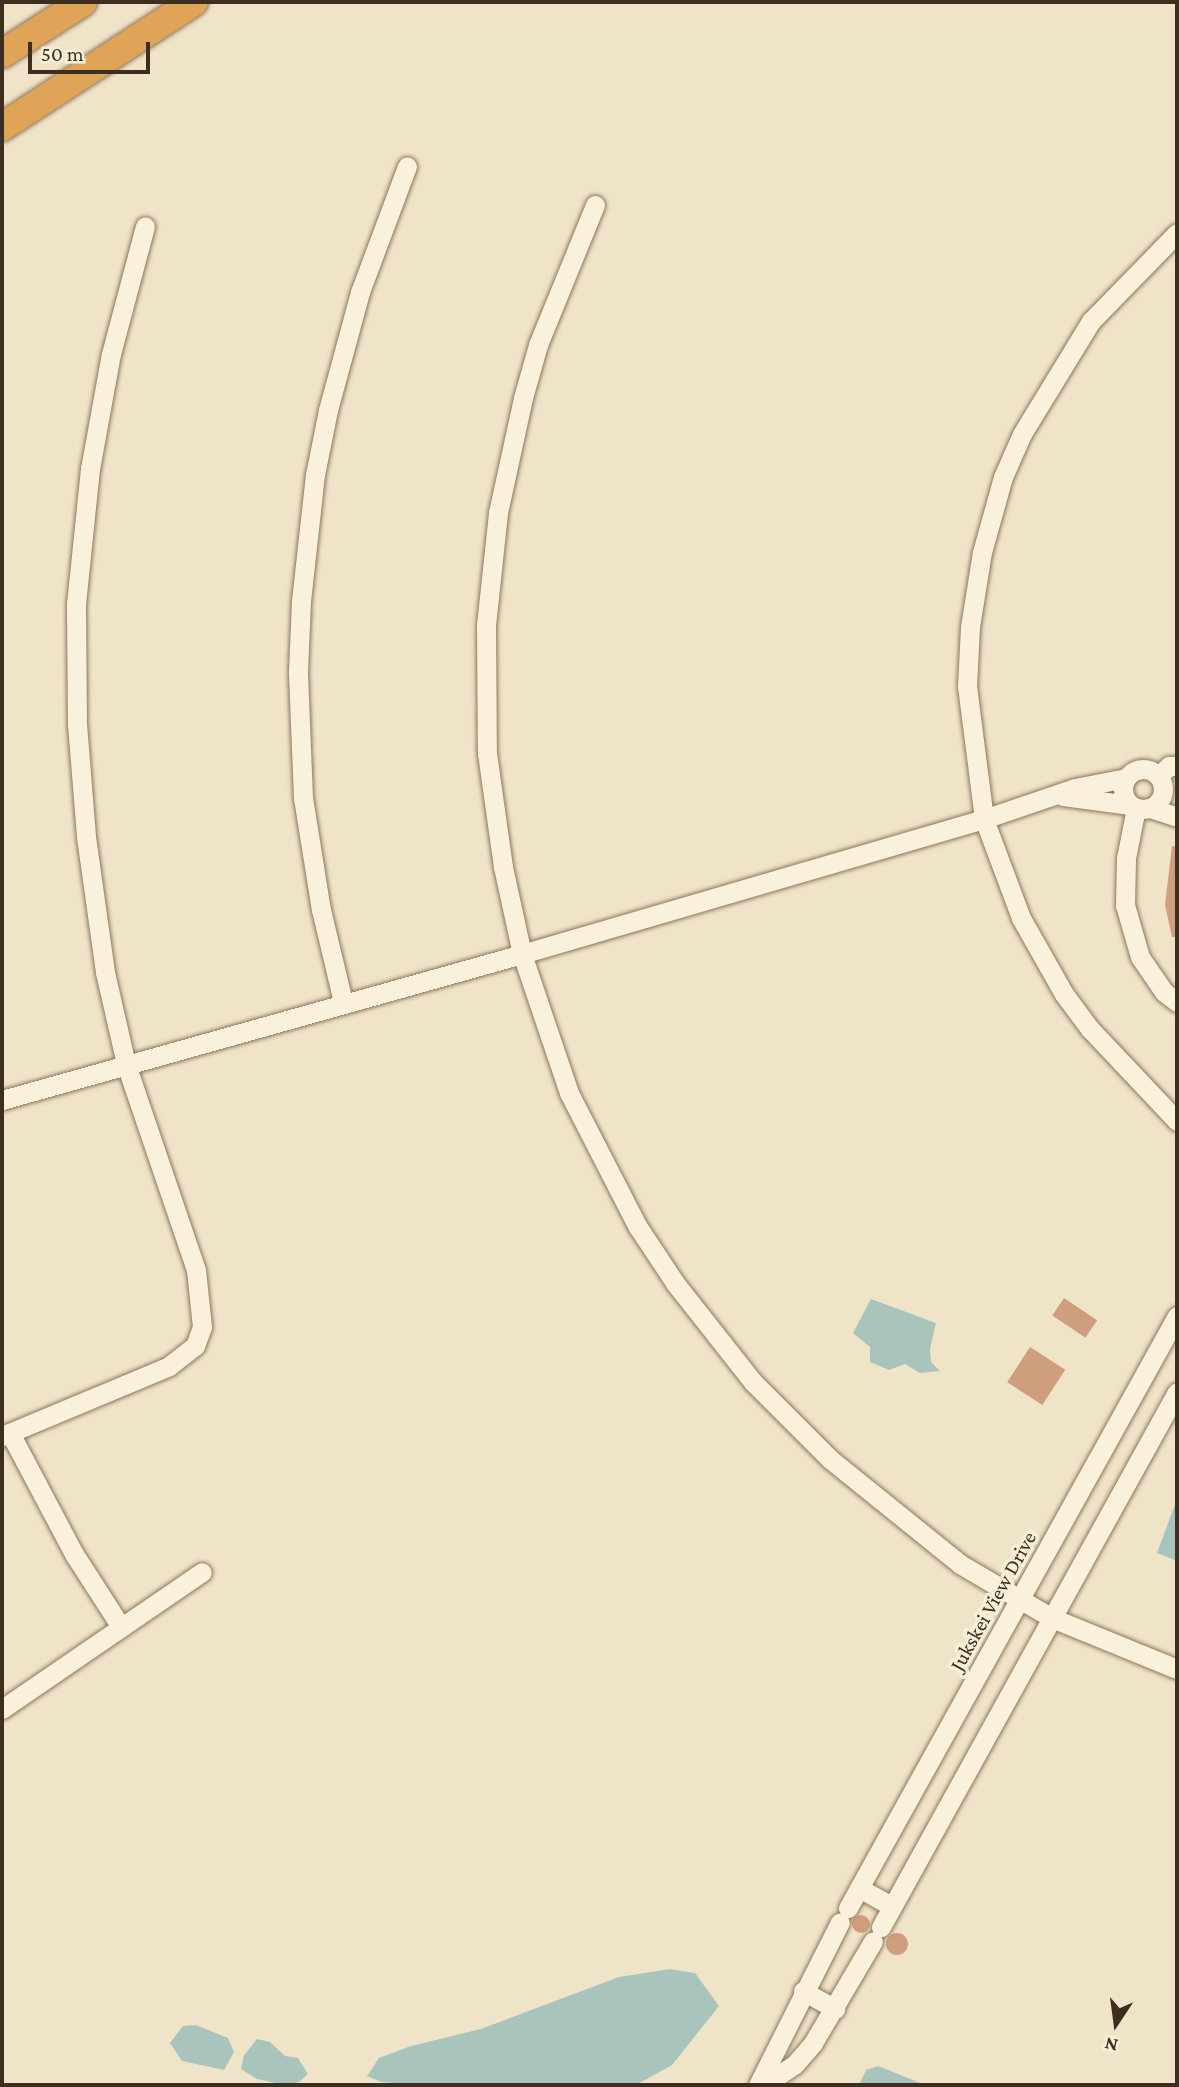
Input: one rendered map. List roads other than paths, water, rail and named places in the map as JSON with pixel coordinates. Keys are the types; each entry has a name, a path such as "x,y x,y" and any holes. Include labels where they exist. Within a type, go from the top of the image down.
{"highway":[{"path":"2,54 83,2"},
{"path":"2,127 194,2"}],"street":[{"path":"342,1002 321,910 303,798 298,672 301,601 315,475 328,410 360,292 407,166"},
{"path":"595,205 542,332 507,459 490,573 485,680 487,753 503,867 522,954 569,1093 638,1227 716,1339 830,1460 960,1564 1052,1618 1177,1669"},
{"path":"121,1627 74,1554 6,1434 170,1366 195,1346 202,1327 196,1270 126,1064 99,938 86,836 76,711 76,604 99,413 145,226"},
{"path":"1177,233 1122,285 1069,352 1003,477 980,563 967,660 968,711 984,819 1021,918 1064,994 1116,1062 1177,1121"},
{"path":"1166,791 1169,765 1177,766"},
{"path":"2,1100 342,1002 522,954 1126,778 1144,769 1166,791"},
{"path":"1126,778 1123,792 1139,807"},
{"path":"1166,791 1139,807 1126,858 1125,905 1140,957 1164,992 1177,1002"},
{"path":"1058,796 1139,807 1177,817"},
{"name":"Jukskei View Drive","path":"758,2085 803,1991 844,1915 1177,1316"},
{"path":"764,2085 795,2064 835,2009 1177,1392"},
{"path":"2,1709 202,1572"},
{"path":"859,1888 892,1906"},
{"path":"803,1991 835,2009"}],"water":[{"path":"871,1299 936,1323 930,1349 931,1362 940,1371 920,1373 905,1364 889,1370 870,1362 870,1347 853,1333"},
{"path":"1177,1499 1177,1561 1157,1553"},
{"path":"670,1969 695,1973 719,2006 672,2065 636,2085 415,2085 381,2082 367,2076 379,2058 411,2046 481,2029 619,1977"},
{"path":"196,2025 228,2038 234,2052 224,2070 182,2061 170,2043 183,2026"},
{"path":"257,2039 270,2042 285,2056 298,2058 308,2074 299,2082 285,2085 257,2079 241,2069 244,2055"},
{"path":"878,2066 926,2085 859,2085 866,2070"}]}
